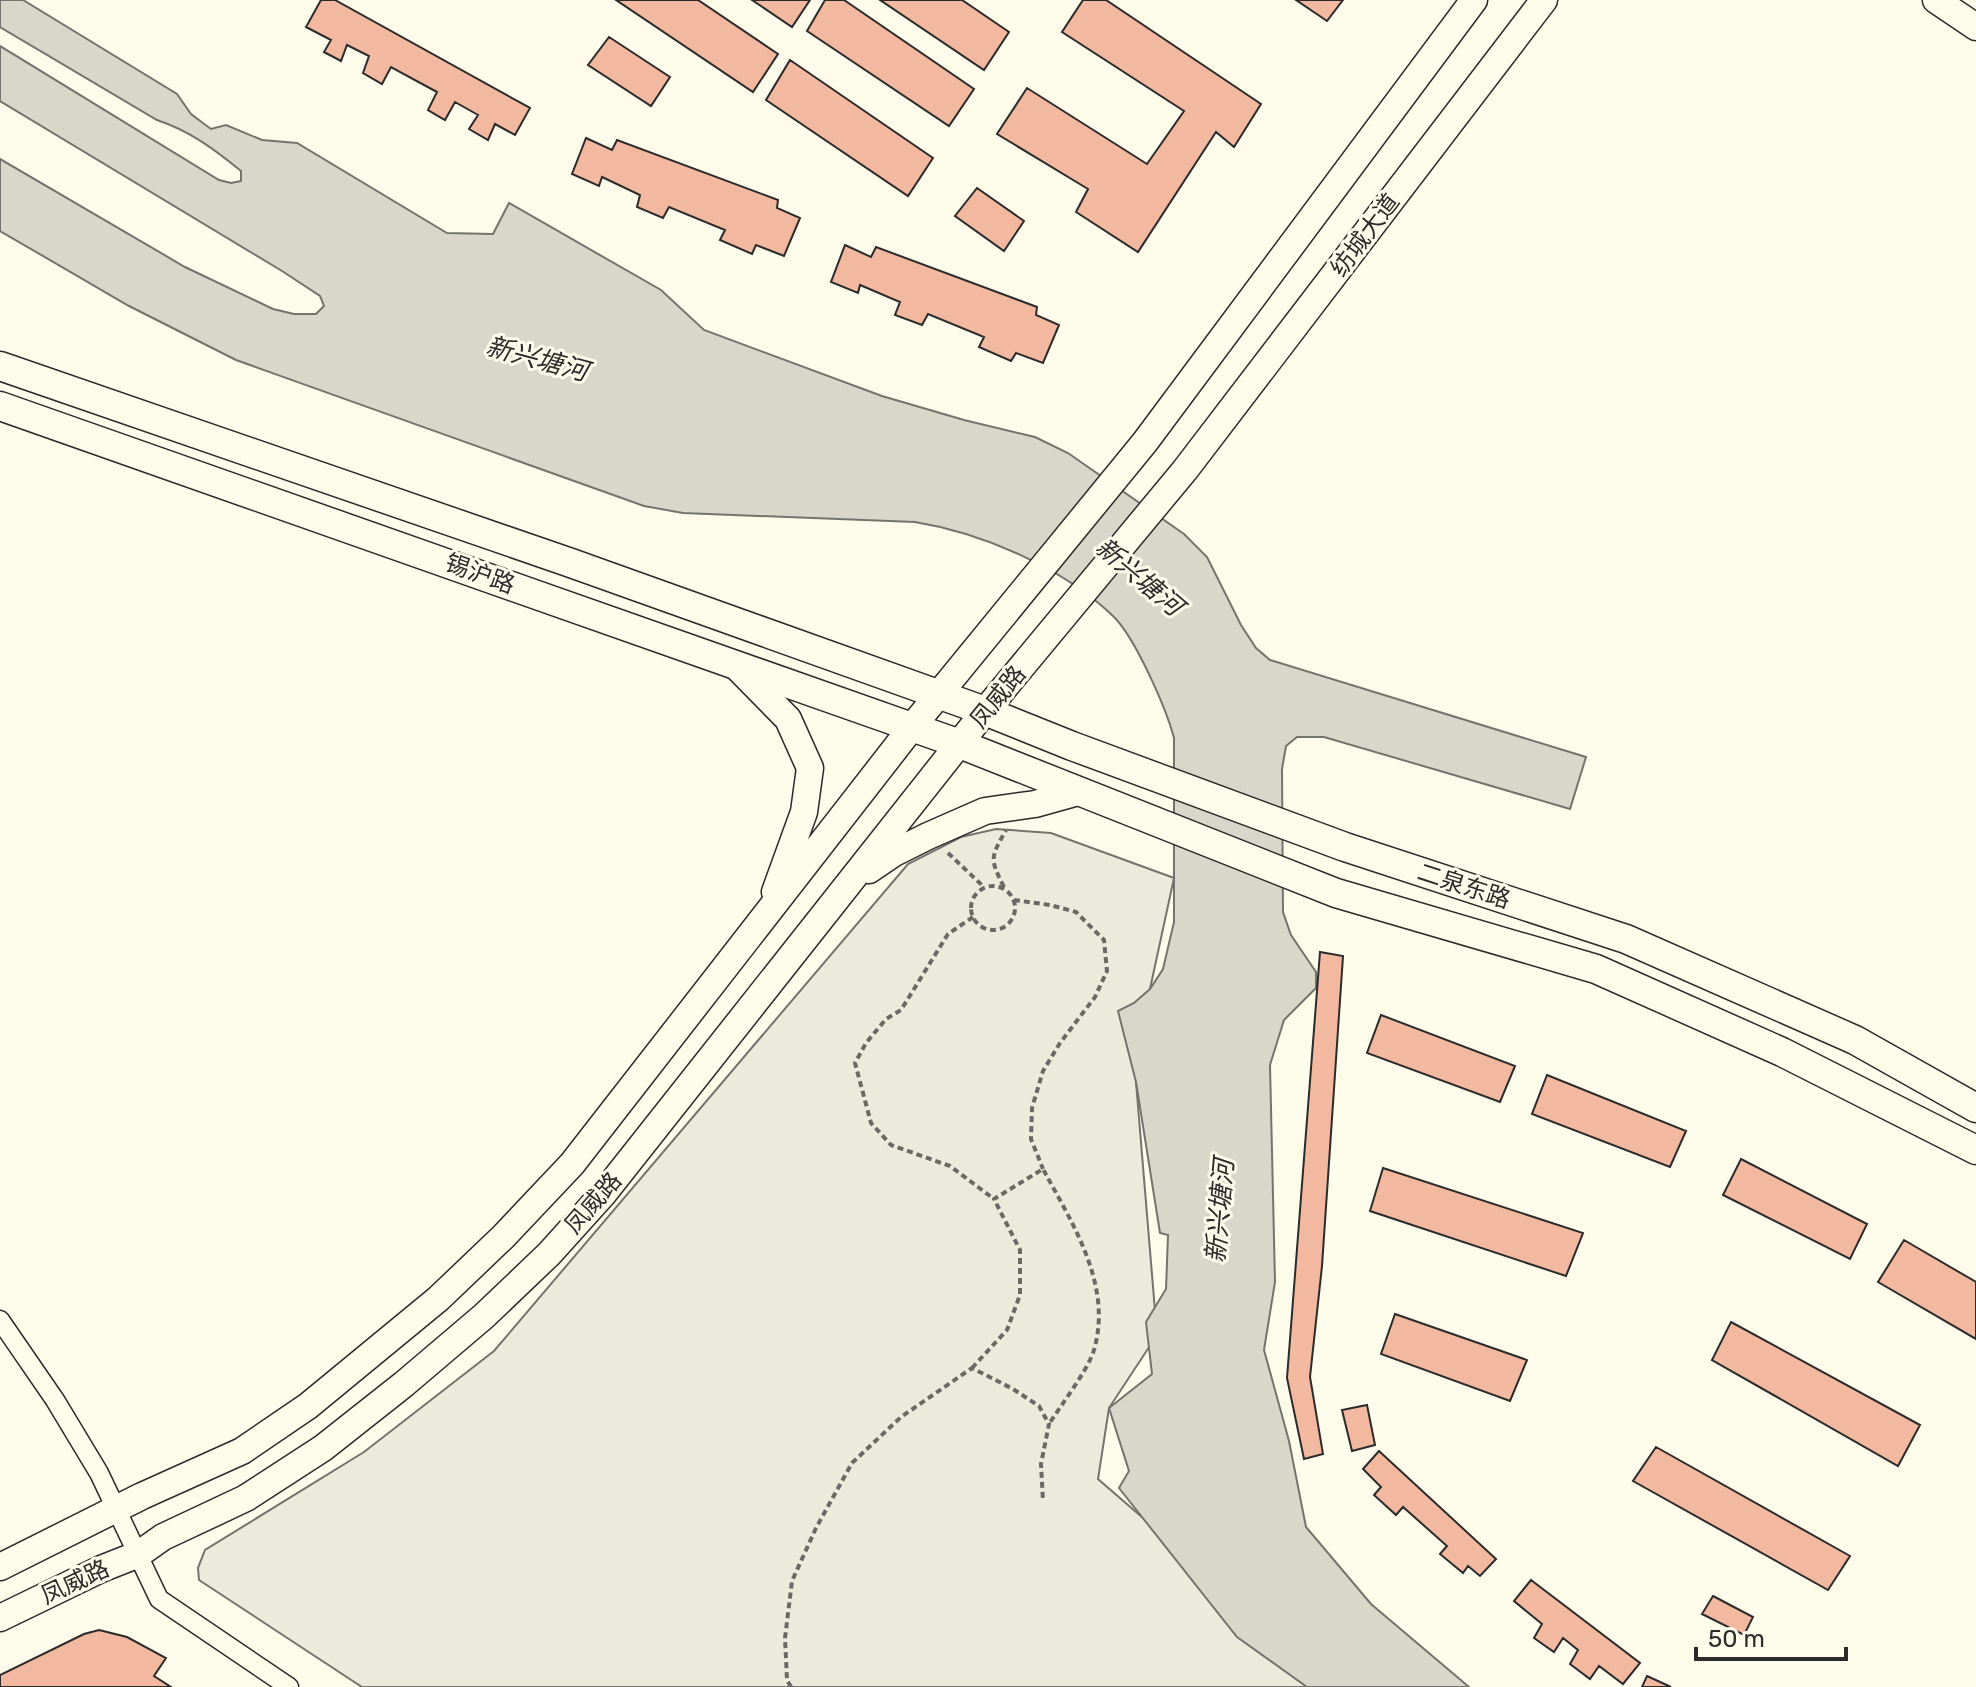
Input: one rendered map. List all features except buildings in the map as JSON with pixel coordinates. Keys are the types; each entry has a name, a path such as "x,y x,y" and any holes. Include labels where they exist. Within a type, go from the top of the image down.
{"main road":[{"name":"凤威路","path":"0,1567 142,1496 242,1451 308,1406 438,1299 503,1237 572,1164 912,727 1145,442 1474,0"},
{"name":"纺城大道","path":"1051,633 1185,470 1544,0"},
{"path":"1936,0 1974,22"},
{"name":"锡沪路","path":"0,366 571,563 938,696"},
{"name":"锡沪路","path":"0,406 960,744"},
{"name":"凤威路","path":"0,1618 139,1554 163,1537 246,1498 323,1448 484,1316 549,1254 604,1193 985,711 1051,633"},
{"path":"734,664 788,719 810,768 804,812 766,916"},
{"name":"二泉东路","path":"938,696 1345,847 1626,939 1855,1040 1976,1108"},
{"name":"二泉东路","path":"960,744 1336,893 1596,969 1782,1052 1976,1150"},
{"path":"850,883 894,853 985,811 1078,792"}],"street":[{"path":"0,1320 55,1400 99,1473 159,1599 289,1687"}],"path":[{"path":"1004,888 984,887 971,903 973,917 982,928 1004,927 1014,916 1014,900 995,870 993,854 1018,806"},
{"path":"928,836 984,887"},
{"path":"1014,900 1076,912 1104,940 1107,971 1095,997 1043,1071 1032,1108 1031,1139 1043,1169 1082,1242 1100,1300 1094,1351 1049,1424 1041,1464 1043,1501"},
{"path":"791,1687 787,1680 785,1638 792,1581 816,1528 852,1463 901,1417 972,1368 1007,1330 1020,1295 1020,1250 994,1199 950,1166 891,1145 871,1123 855,1063 866,1043 886,1019 901,1010 948,934 973,917"},
{"path":"994,1199 1043,1169"},
{"path":"972,1368 1039,1406 1049,1424"}],"shaded area":[{"path":"996,829 1051,833 1174,878 1150,989 1136,1082 1157,1335 1109,1408 1098,1479 1338,1687 362,1687 199,1580 198,1568 205,1550 364,1452 494,1351 908,864 961,837"}],"water":[{"name":"新兴塘河","path":"0,0 23,0 177,94 191,114 211,129 226,125 262,140 297,143 447,233 493,234 509,203 661,290 704,330 882,396 1035,437 1068,453 1184,534 1207,557 1241,625 1256,648 1270,660 1586,757 1570,809 1324,737 1297,737 1286,746 1282,769 1283,912 1291,935 1316,972 1316,988 1284,1020 1270,1065 1275,1282 1264,1350 1289,1441 1306,1527 1371,1604 1469,1687 1307,1687 1237,1637 1119,1488 1129,1471 1109,1408 1152,1374 1146,1322 1166,1289 1168,1235 1160,1233 1136,1082 1118,1011 1134,1003 1150,989 1163,969 1174,922 1174,738 1149,674 1122,626 1093,599 1046,568 968,535 915,522 683,513 644,506 236,360 129,306 0,231 0,159 185,267 273,309 294,314 316,314 324,306 320,296 282,271 0,101 0,46 219,180 231,183 241,181 241,171 201,141 157,120 0,27"}]}
